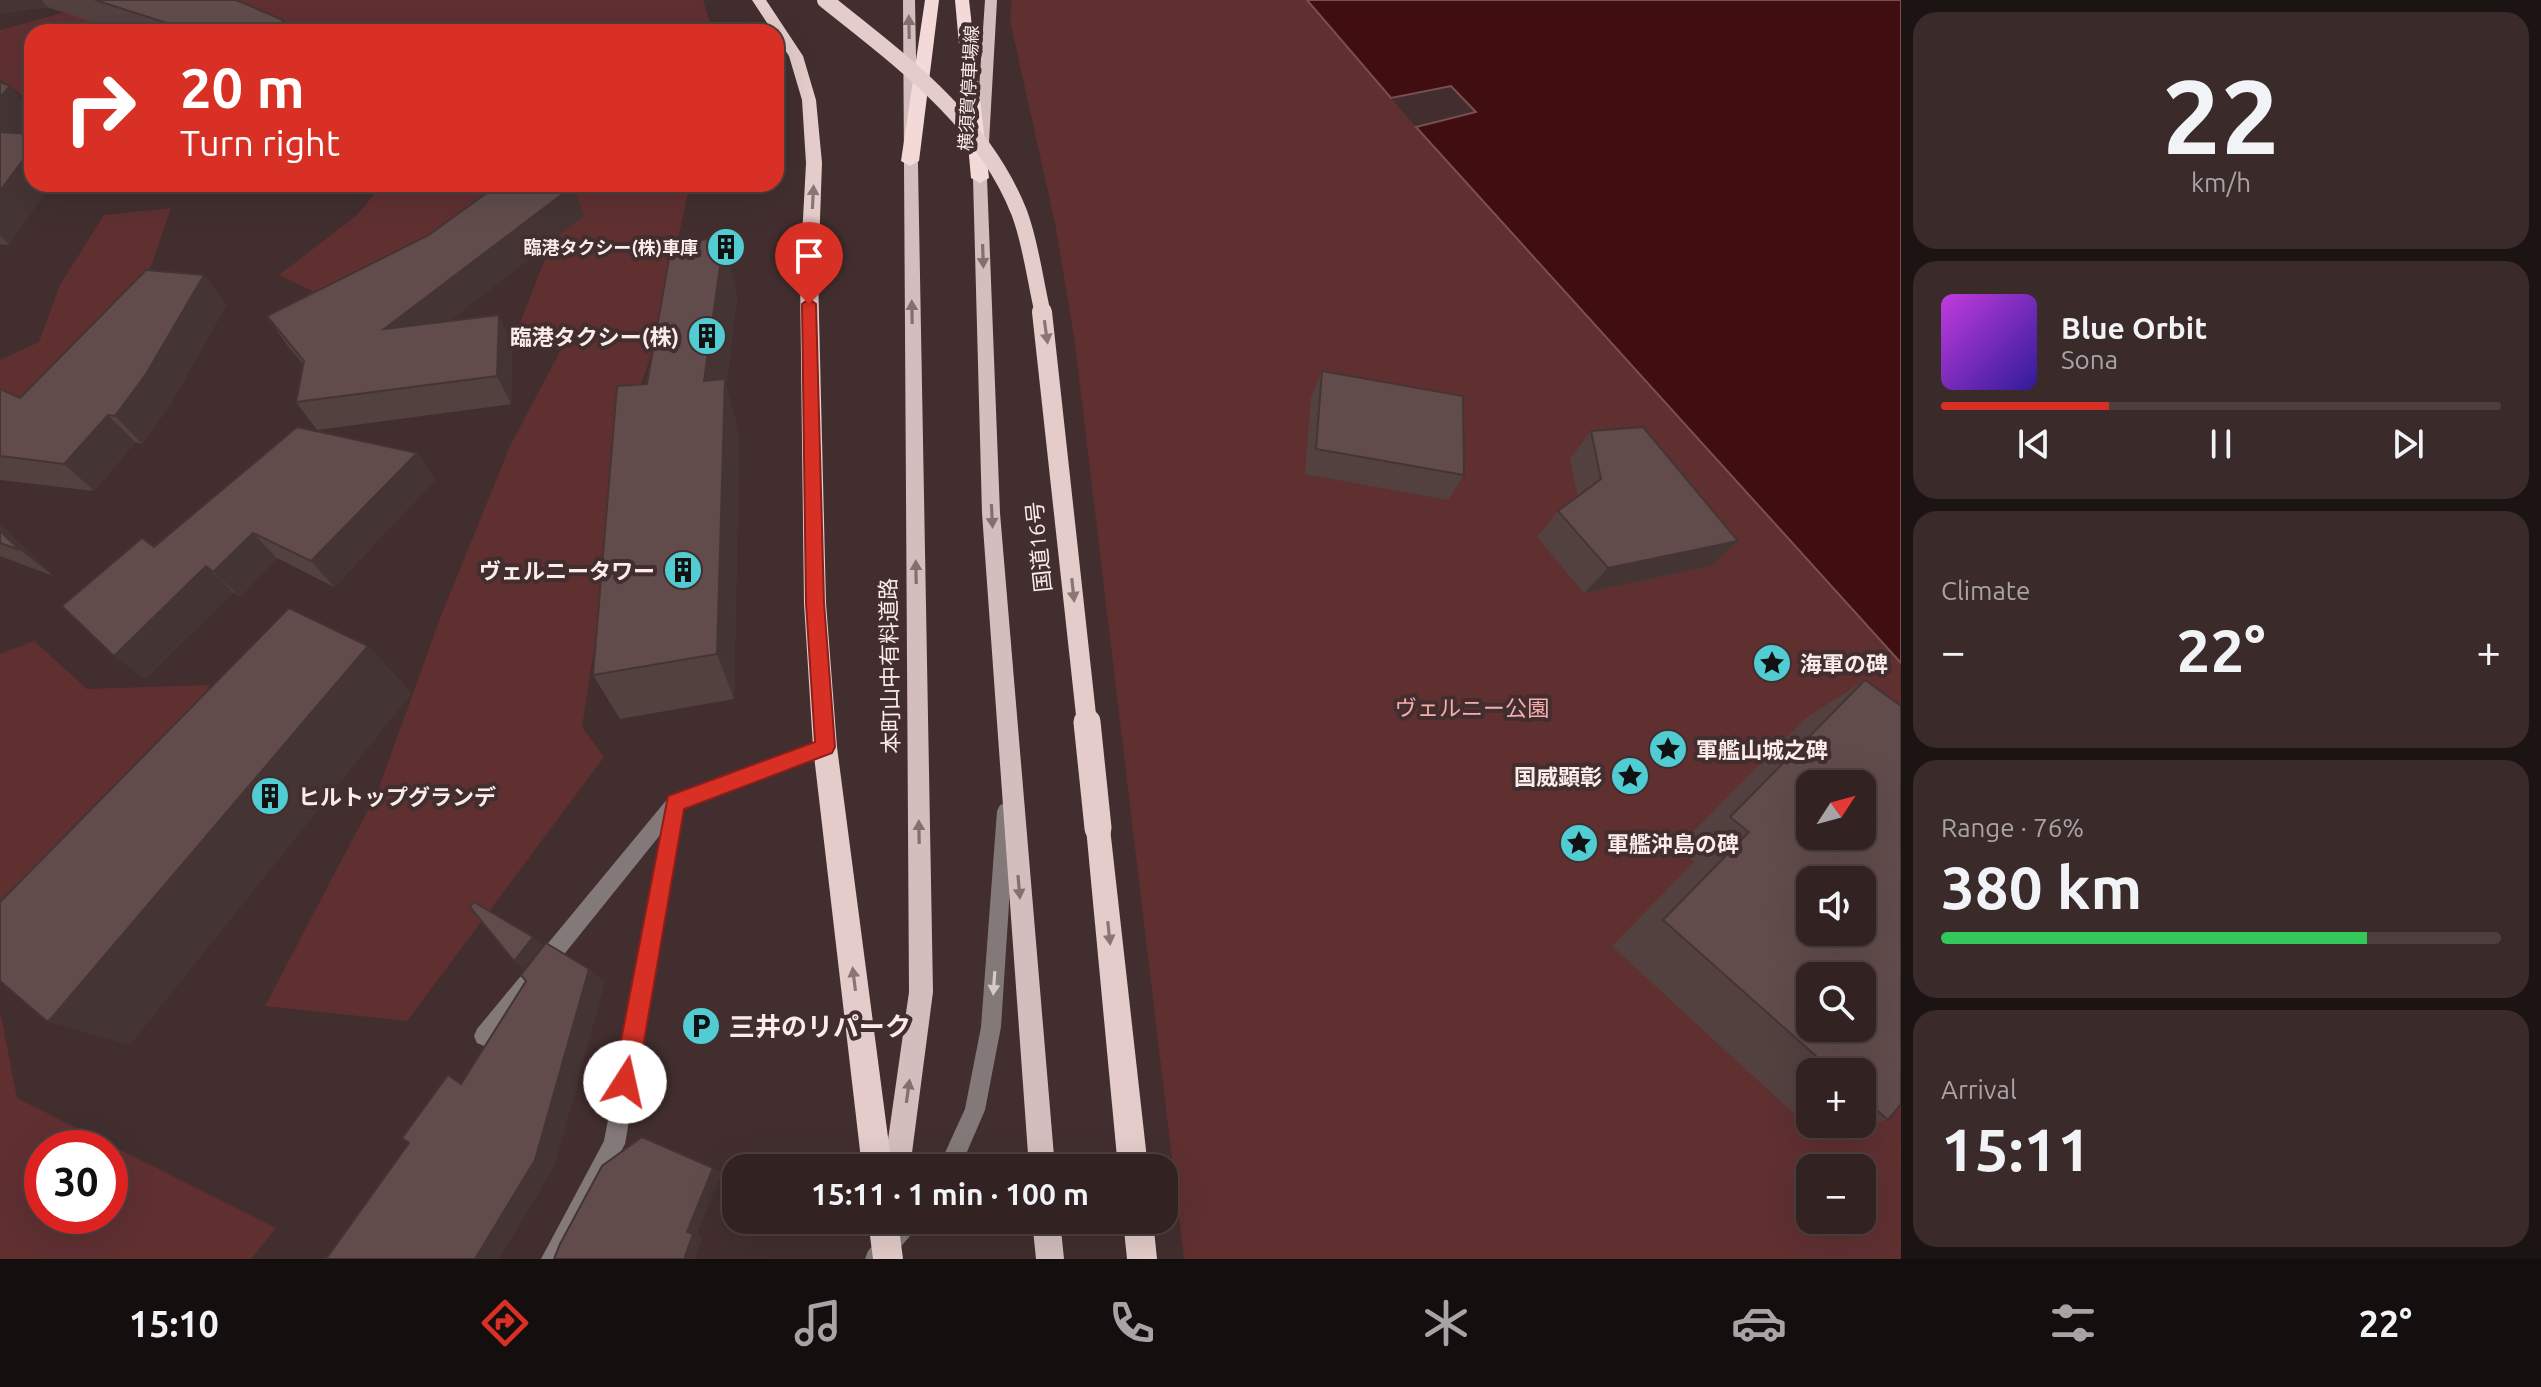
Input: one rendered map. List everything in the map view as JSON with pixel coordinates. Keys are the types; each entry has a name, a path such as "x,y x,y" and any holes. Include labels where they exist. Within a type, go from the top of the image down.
{"highway":[{"path":"759,0 775,24"},
{"name":"国道16号","path":"825,0 911,68 976,134 1019,212 1045,324 1132,1154"},
{"path":"910,161 932,4"},
{"path":"961,4 980,178"},
{"path":"784,38 796,56 809,100 814,163 809,275 815,603 825,747 875,1154"},
{"path":"1139,1234 1142,1259"}],"main road":[{"path":"909,0 910,161"},
{"name":"横須賀停車場線","path":"980,178 991,0"},
{"name":"本町山中有料道路","path":"899,1154 921,992 910,161"},
{"path":"980,178 991,513 1041,1154"},
{"path":"1047,1234 1050,1259"}],"street":[{"path":"484,1036 675,803 825,747"},
{"path":"955,1154 975,1110 991,1027 1009,766"},
{"path":"552,1259 614,1144 675,803"}],"green space":[{"path":"111,0 703,0 710,24 24,24 24,97 0,79 0,30"},
{"name":"ヴェルニー公園","path":"1012,0 1307,0 1416,127 1901,663 1901,1259 1184,1259 1178,1209 1178,1154 1172,1154 1075,343 1056,228 1010,20"},
{"path":"376,192 688,192 654,348 630,414 582,727 604,757 407,1021 265,1006 377,793 441,616 510,446 563,346 518,328 564,211 352,295 315,292 279,275 356,216"},
{"path":"171,208 107,394 0,451 0,360 39,342 60,285 104,215"},
{"path":"34,641 87,689 209,685 194,738 0,935 0,654"},
{"path":"0,1011 17,1098 81,1130 24,1130 24,1234 128,1234 128,1154 276,1228 251,1259 0,1259"}],"shaded area":[{"path":"1307,0 1901,0 1901,663 1416,127 1476,112 1451,86 1391,98"}],"building":[{"path":"95,0 236,0 283,20 281,24 170,24"},
{"path":"0,82 10,86 0,97"},
{"path":"0,132 24,134 24,159 0,191"},
{"path":"488,192 565,192 384,329 499,315 497,376 296,402 304,361 267,316 429,235"},
{"path":"724,238 704,381 725,379 717,654 593,675 617,386 647,384 672,242"},
{"path":"146,270 204,275 146,374 115,416 108,415 64,464 0,456 0,389 20,398"},
{"path":"1322,371 1463,396 1464,475 1316,449"},
{"path":"297,427 417,453 311,561 253,533 213,572 206,566 114,656 62,606 142,538 154,547"},
{"path":"1643,427 1738,541 1608,568 1558,511 1601,479 1591,431"},
{"path":"0,531 20,550 0,543"},
{"path":"289,608 368,646 48,1022 0,981 0,902"},
{"path":"1865,680 1901,706 1901,1104 1888,1120 1876,1109 1876,1058 1818,1058 1800,1042 1876,1042 1876,962 1796,962 1796,1038 1663,920 1749,832 1730,817"},
{"path":"474,902 533,937 514,961 470,907"},
{"path":"546,943 589,969 535,1160 475,1259 326,1259 409,1143 402,1138 448,1075 461,1084 526,981 521,975"},
{"path":"642,1137 713,1168 687,1232 693,1234 684,1259 554,1259 602,1166"}],"place":[{"name":"臨港タクシー(株)車庫","path":"726,247"},
{"name":"臨港タクシー(株)","path":"707,336"},
{"name":"ヴェルニータワー","path":"683,570"},
{"name":"海軍の碑","path":"1772,663"},
{"name":"軍艦山城之碑","path":"1668,749"},
{"name":"国威顕彰","path":"1630,776"},
{"name":"ヒルトップグランデ","path":"270,796"},
{"name":"軍艦沖島の碑","path":"1579,843"},
{"name":"三井のリパーク","path":"701,1026"}],"route":[{"path":"625,1082 675,803 825,747 815,603 809,304"}]}
